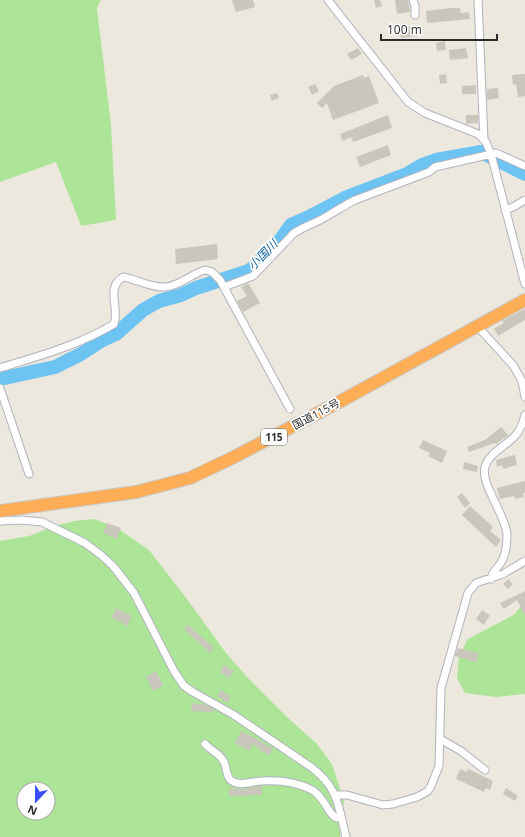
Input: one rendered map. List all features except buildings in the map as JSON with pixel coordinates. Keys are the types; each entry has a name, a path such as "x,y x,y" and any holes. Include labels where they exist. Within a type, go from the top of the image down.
{"highway":[{"name":"国道115号","path":"0,511 136,492 190,478 342,401 525,300"}],"street":[{"path":"328,0 408,102 425,113 474,132 484,140 491,154 525,284"},
{"path":"413,0 415,15"},
{"path":"478,0 484,140"},
{"path":"224,287 253,276 294,233 323,219 343,206 428,172 435,167 491,154 500,154 525,166"},
{"path":"505,210 525,200"},
{"path":"0,368 44,354 80,340 114,324 116,314 113,291 119,280 123,277 155,286 166,287 175,285 199,272 208,270 220,280 290,409"},
{"path":"477,326 513,365 522,381 525,396"},
{"path":"0,388 29,474"},
{"path":"491,579 492,574 503,558 506,549 507,534 501,514 486,481 484,470 490,456 514,436 521,427 525,415"},
{"path":"0,521 21,520 42,522 85,543 101,555 113,566 129,586 174,671 184,686 234,715 311,767 328,783 336,795 346,837"},
{"path":"336,795 347,795 383,805 417,797 428,790 435,778 439,766 441,688 468,593 476,583 503,574 525,561"},
{"path":"440,740 461,751 485,770"},
{"path":"205,744 221,756 226,765 229,780 240,783 259,781 290,782 300,785 319,795 332,816 342,818"}],"green space":[{"path":"0,0 101,0 97,8 111,125 116,220 81,226 56,162 0,182"},
{"path":"95,519 117,528 149,550 226,653 247,677 288,718 316,743 332,764 344,801 340,837 0,837 0,541 29,536 54,526 74,521"},
{"path":"525,600 525,694 496,697 465,693 457,678 459,655 468,639 515,614"}],"waterway":[{"name":"小国川","path":"0,379 55,367 116,334 143,310 159,301 181,295 196,288 249,271 281,239 291,225 347,197 407,174 422,165 436,160 481,152 525,174"}]}
